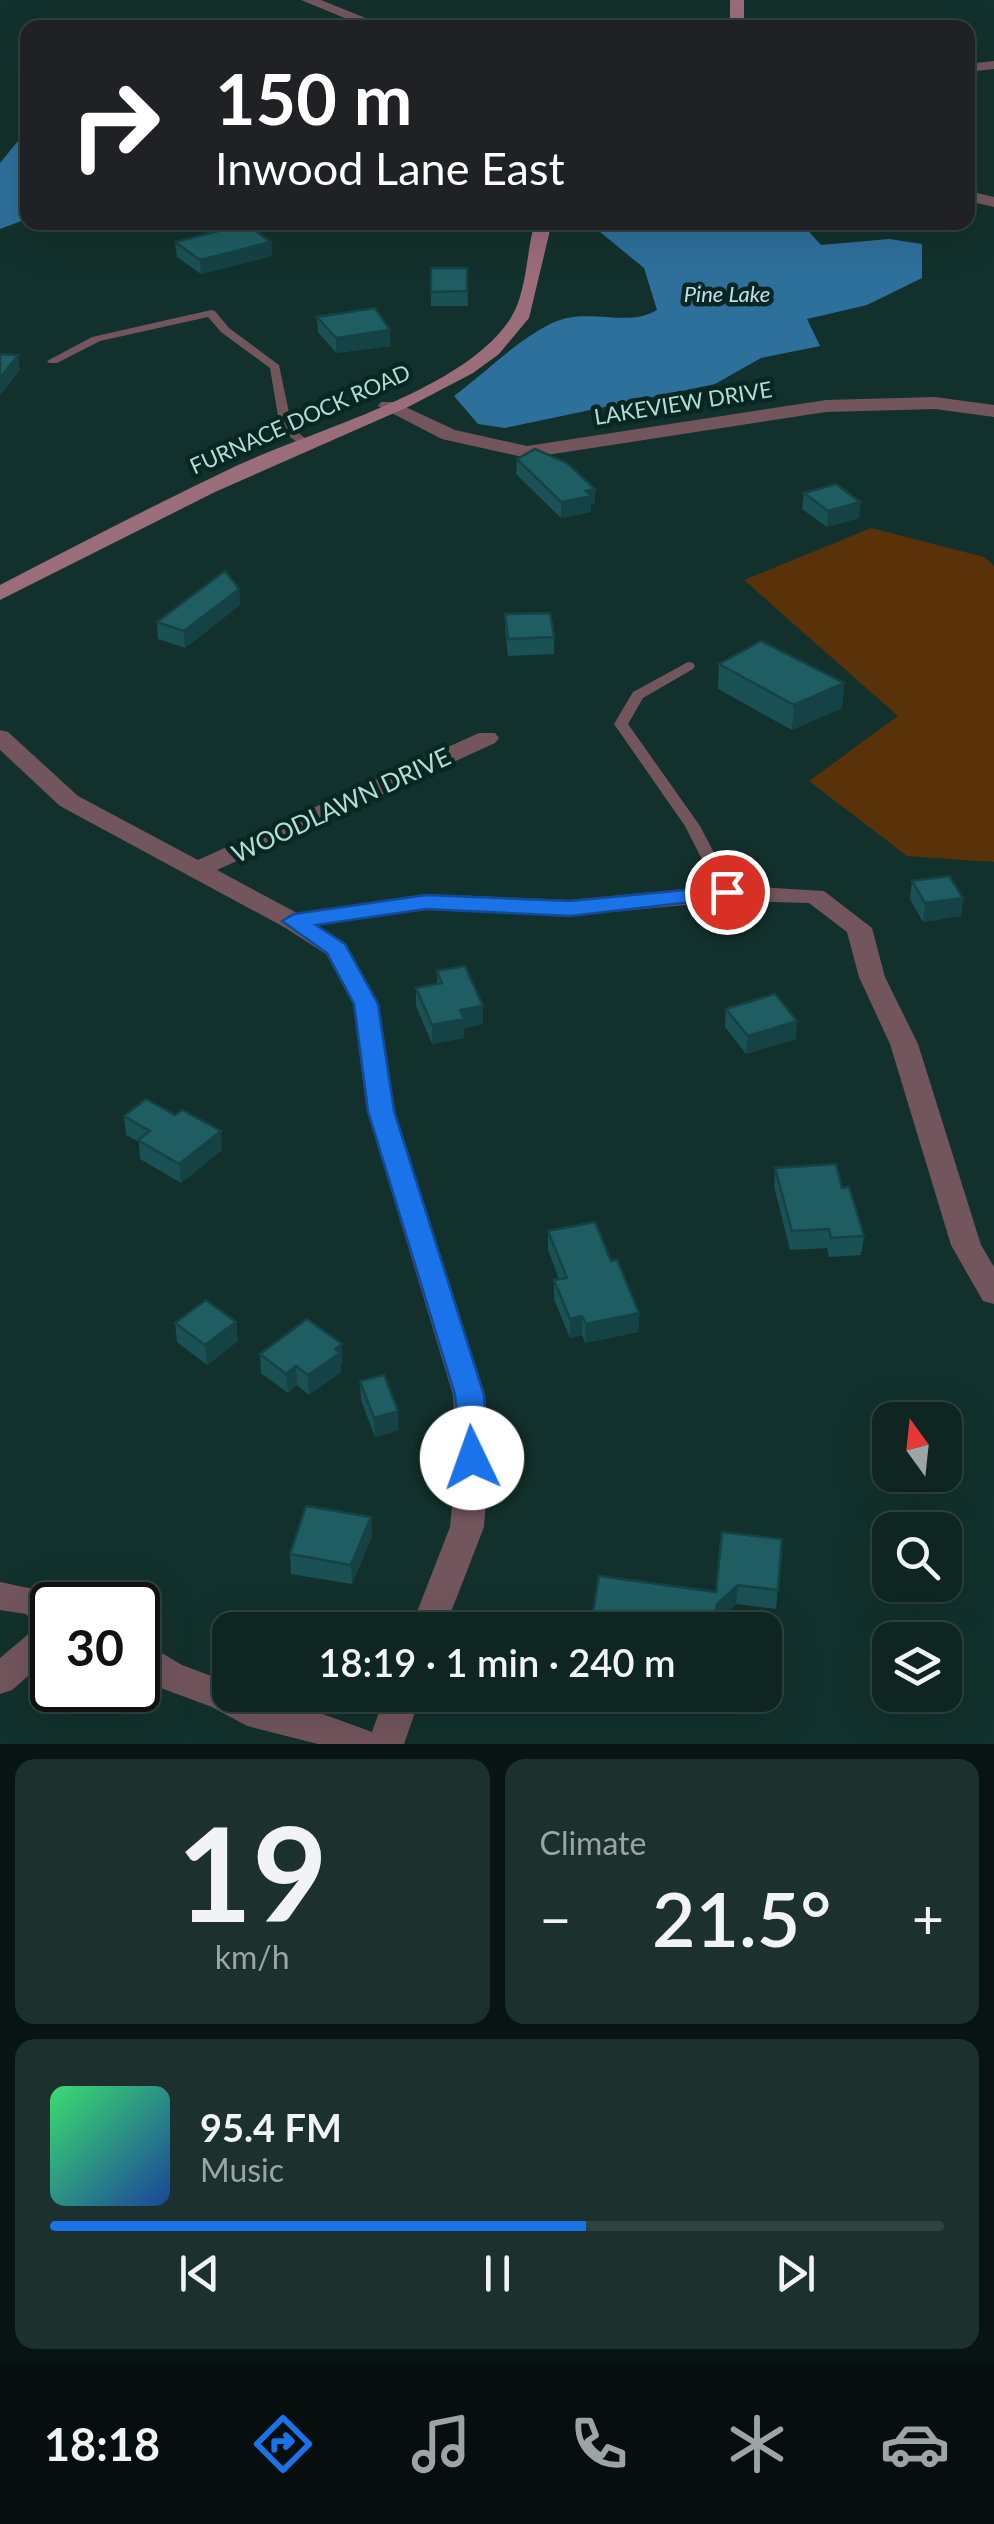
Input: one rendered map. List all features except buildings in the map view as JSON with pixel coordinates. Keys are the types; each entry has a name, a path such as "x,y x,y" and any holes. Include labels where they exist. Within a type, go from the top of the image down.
{"street":[{"path":"308,0 362,20"},
{"name":"FURNACE DOCK ROAD","path":"0,594 304,443 456,374 508,335 527,304 542,230"},
{"name":"LAKEVIEW DRIVE","path":"388,406 448,435 527,452 826,406 935,403 994,411"},
{"path":"0,737 68,801 294,921 336,949 366,1004 381,1111 469,1395 472,1458 467,1527 434,1612"},
{"name":"WOODLAWN DRIVE","path":"196,872 486,738"},
{"path":"294,921 426,902 570,908 727,892 815,896 859,928 872,977 904,1044 966,1245 994,1293"},
{"path":"0,1596 30,1601"},
{"path":"0,1679 30,1654"},
{"path":"160,1669 225,1696 247,1711 293,1720 362,1744"},
{"path":"386,1744 397,1712"}],"lane":[{"path":"53,361 96,339 211,313 225,330 275,367 283,392 286,428 304,443"},
{"path":"688,666 638,696 621,724 677,798 712,853 727,892"}],"shaded area":[{"path":"871,528 984,557 994,566 994,862 907,856 809,781 898,716 744,580"}],"water":[{"path":"20,139 20,222 0,229 0,163"},
{"name":"Pine Lake","path":"598,230 807,230 821,245 889,239 922,244 922,278 867,305 807,319 820,346 761,358 715,384 505,428 478,424 454,396 550,324 578,316 633,318 657,310 644,268"}],"route":[{"path":"472,1458 469,1395 381,1111 366,1004 336,949 294,921 426,902 570,908 727,892"}]}
